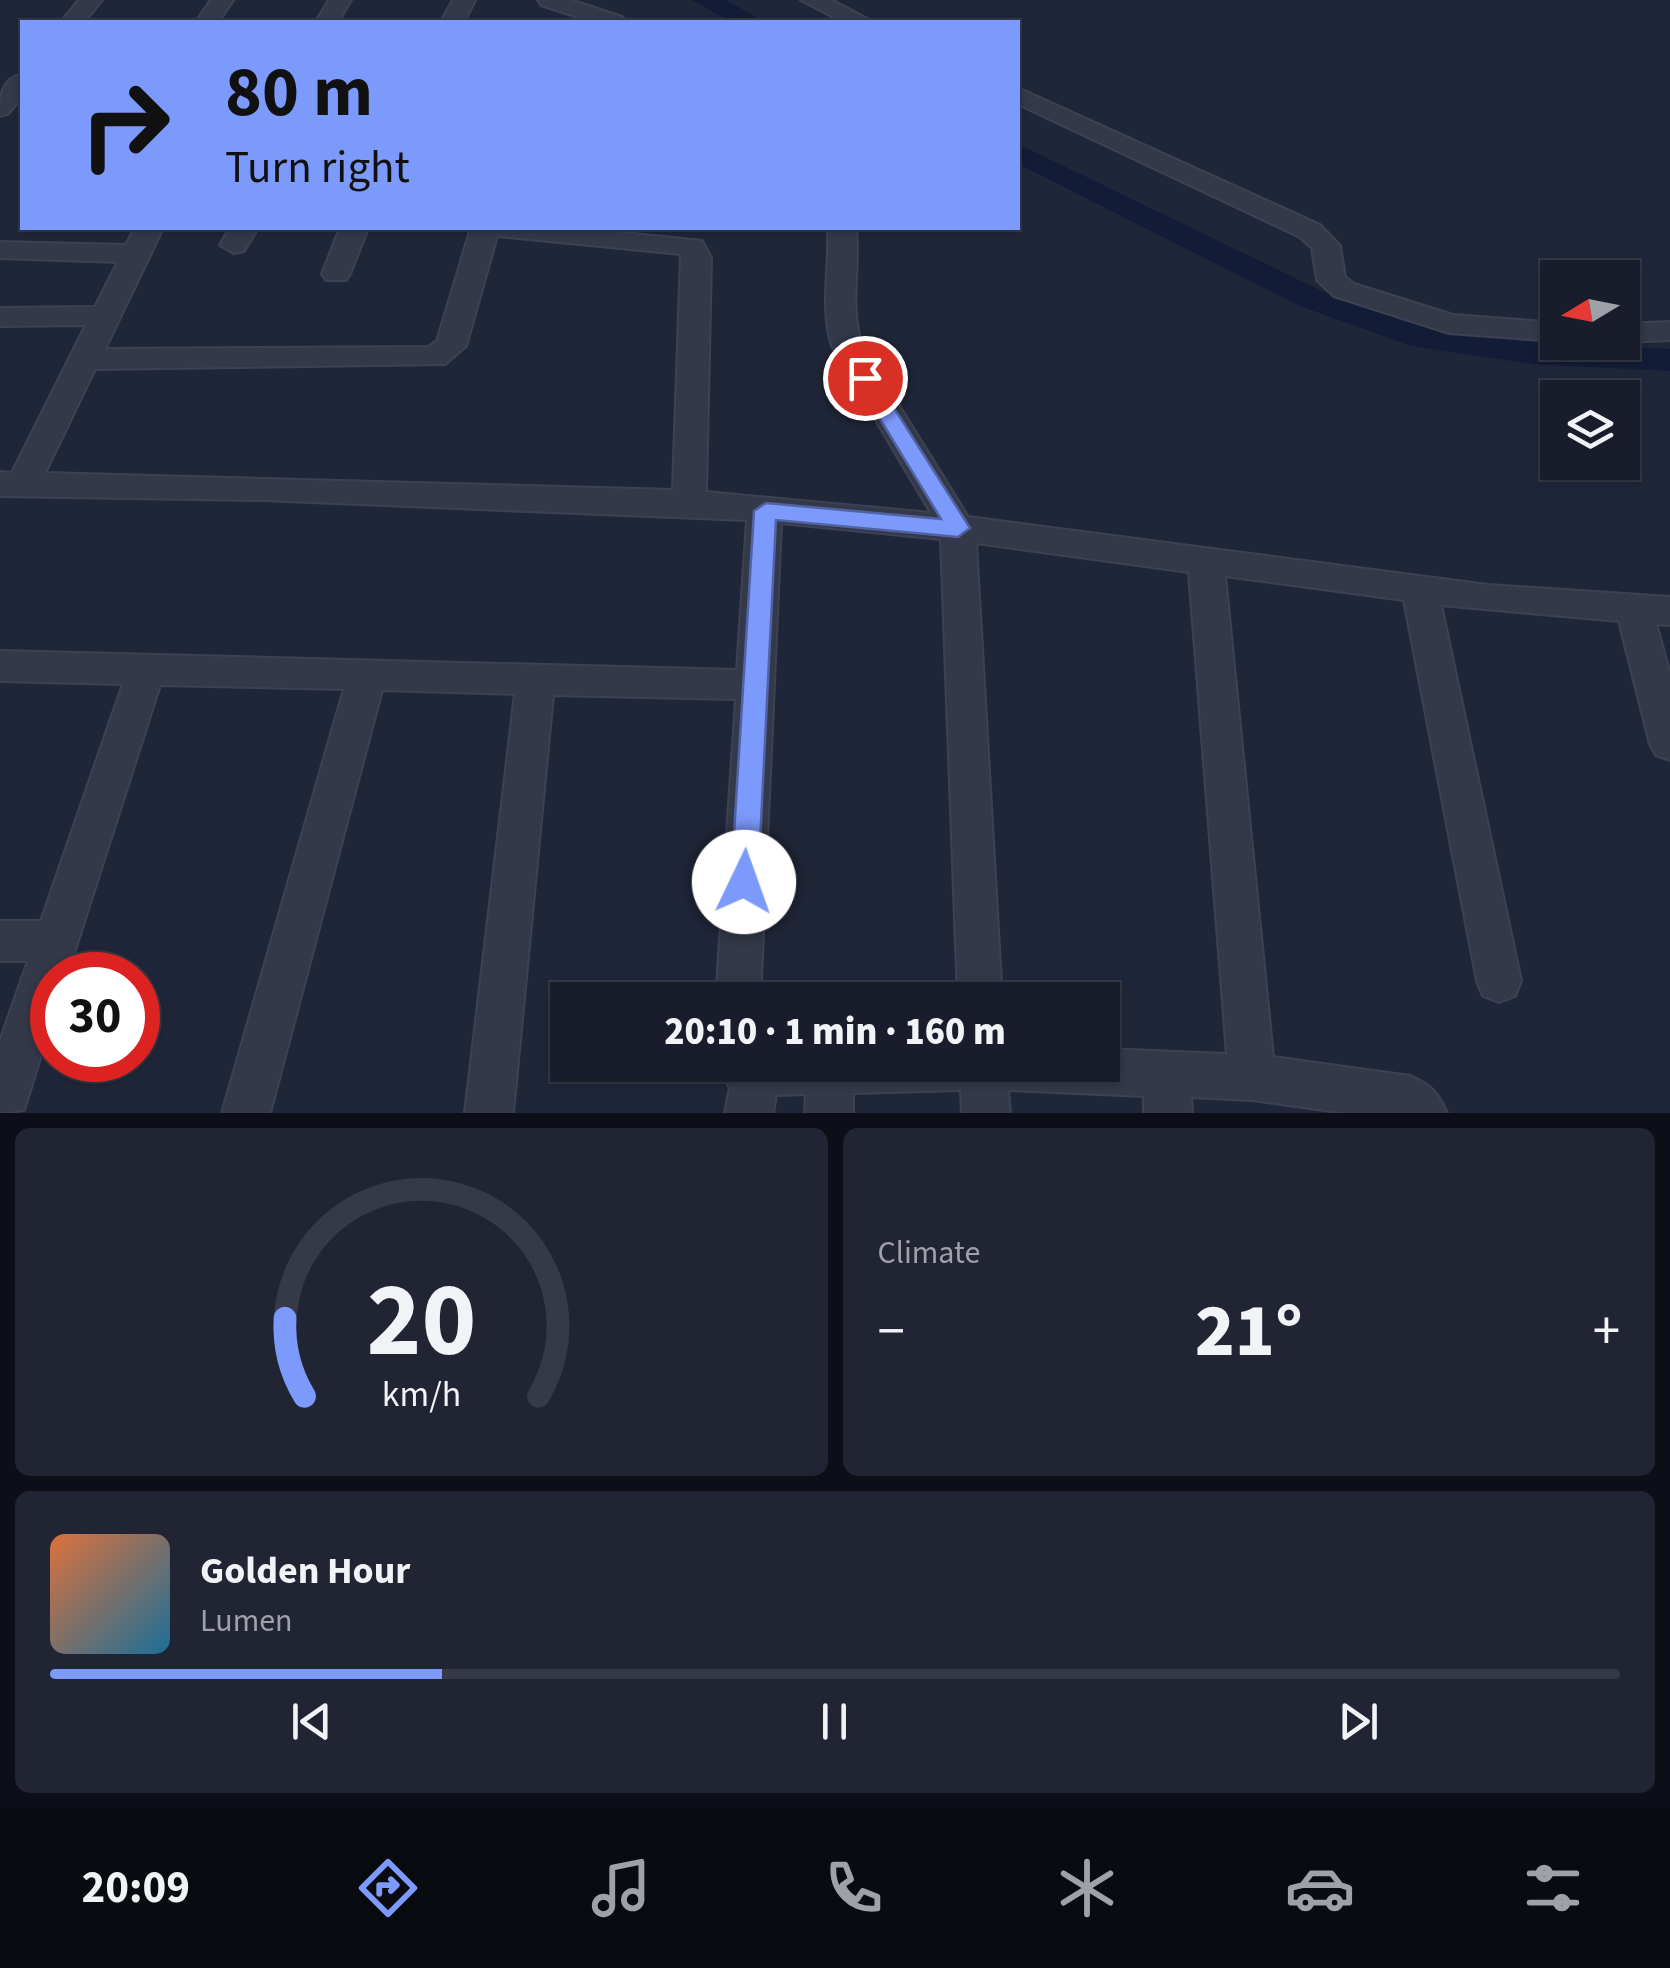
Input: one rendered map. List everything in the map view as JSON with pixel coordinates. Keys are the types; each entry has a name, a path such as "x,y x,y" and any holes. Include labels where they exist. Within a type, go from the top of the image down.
{"street":[{"path":"74,20 91,0"},
{"path":"549,0 587,18"},
{"path":"812,0 857,20"},
{"path":"0,108 20,83"},
{"path":"1020,96 1310,231 1326,246 1331,280 1344,290 1450,324 1483,330 1540,332"},
{"path":"336,274 353,230"},
{"path":"84,358 434,357 451,346 484,230"},
{"path":"555,230 696,237 688,503"},
{"path":"842,230 844,262 838,318 848,346 958,528 979,982"},
{"path":"0,250 143,240 84,358 11,484 688,503 958,528 1420,589 1652,610 1670,744"},
{"path":"0,316 106,316"},
{"path":"1640,332 1670,331"},
{"path":"739,982 766,511"},
{"path":"1206,561 1252,1077"},
{"path":"1420,589 1499,981"},
{"path":"0,666 756,685"},
{"path":"0,1110 146,671"},
{"path":"246,1113 367,676"},
{"path":"490,1113 536,678"},
{"path":"0,941 56,941"},
{"path":"1093,1082 1168,1093 1252,1077 1410,1099 1423,1113"},
{"path":"748,1084 829,1092 888,1082"},
{"path":"984,1082 986,1113"}],"waterway":[{"path":"705,0 747,20"},
{"path":"1020,154 1312,299 1423,338 1532,353 1670,360"}],"route":[{"path":"744,882 766,511 958,528 865,378"}]}
